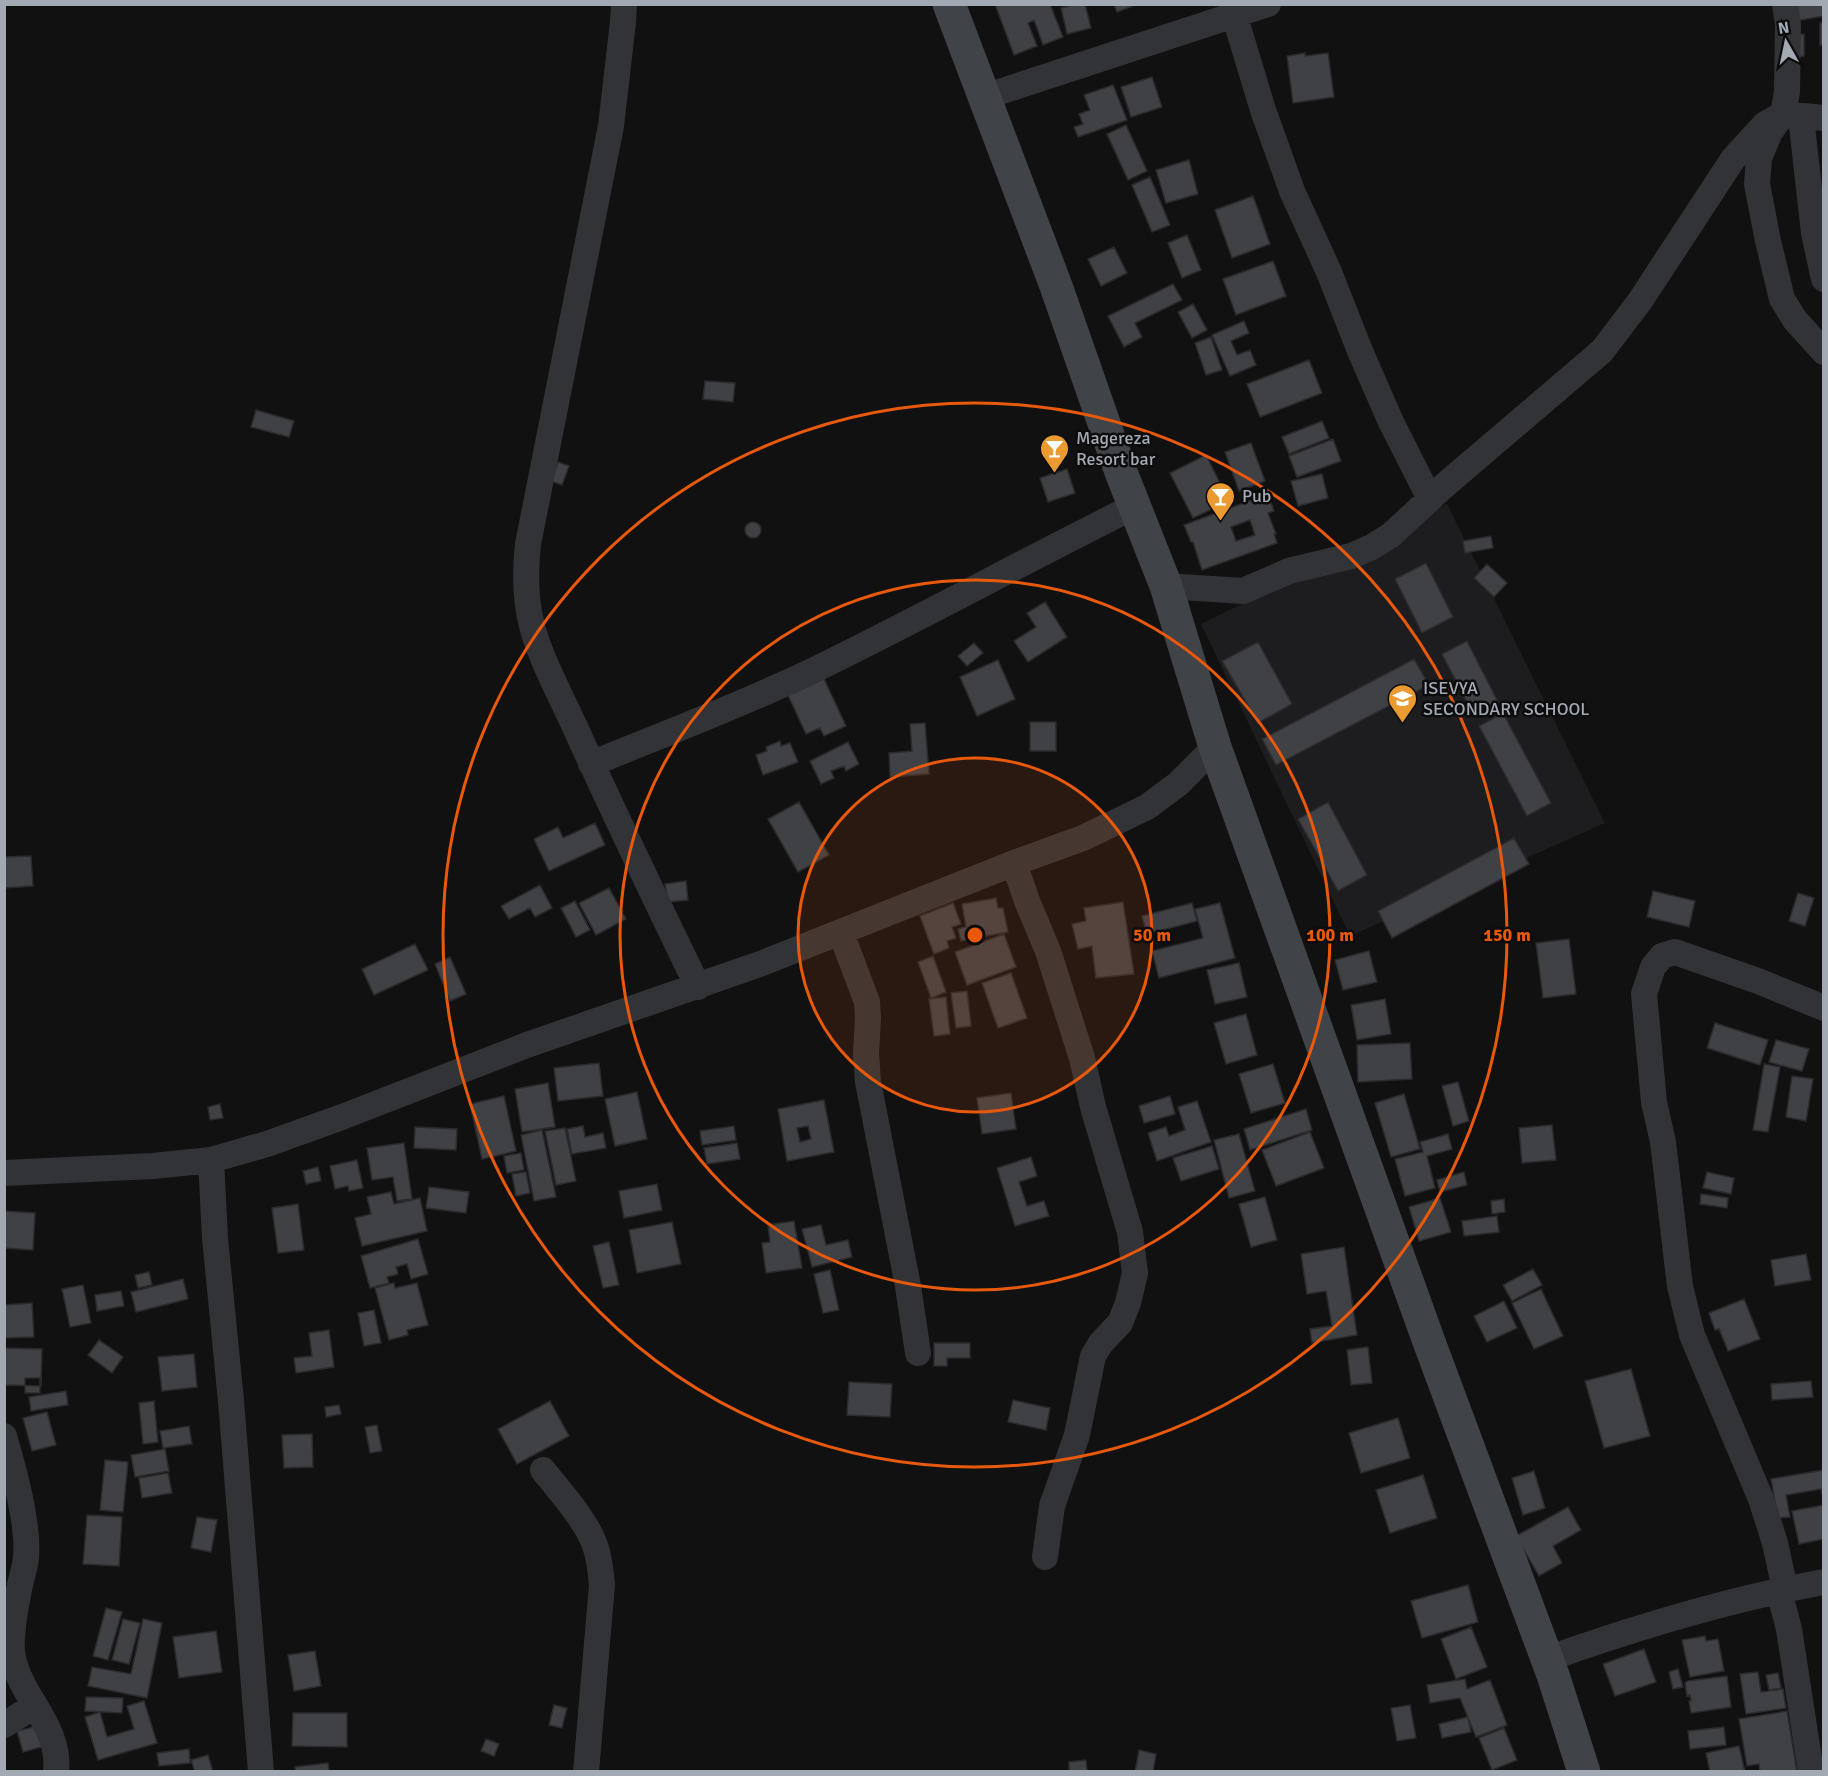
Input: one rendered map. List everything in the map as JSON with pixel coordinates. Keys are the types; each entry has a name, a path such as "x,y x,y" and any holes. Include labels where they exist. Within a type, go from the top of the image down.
{"street":[{"path":"624,4 611,126 528,544 525,571 527,600 540,650 591,764 698,987"},
{"path":"949,4 1166,586 1215,747 1546,1659 1584,1772"},
{"path":"984,97 1268,4"},
{"path":"1785,4 1788,25 1788,75 1802,117 1814,233 1824,279"},
{"path":"1234,14 1263,110 1292,191 1329,272 1391,422 1430,499"},
{"path":"1802,117 1770,132 1759,158 1757,184 1782,298 1794,320 1824,352"},
{"path":"1166,586 1243,591 1289,571 1351,556 1391,535 1602,351 1645,294 1733,159 1765,124 1802,117"},
{"path":"591,764 809,672 971,591 1060,542 1135,506"},
{"path":"4,1173 153,1166 211,1160 288,1136 527,1045 698,987 1083,838 1147,807 1178,784 1215,747"},
{"path":"1014,863 1048,951 1082,1058 1093,1107 1130,1232 1135,1273 1128,1304 1120,1323 1101,1343 1093,1356 1077,1435 1052,1506 1046,1557"},
{"path":"841,933 867,1002 868,1082 908,1286 918,1353"},
{"path":"1811,1772 1775,1543 1761,1499 1692,1335 1680,1286 1663,1142 1654,1102 1644,994 1653,967 1662,956 1675,952 1758,981 1824,1008"},
{"path":"211,1160 215,1238 232,1413 261,1772"},
{"path":"4,1436 12,1462 27,1540 26,1561 12,1585 13,1656 20,1679 52,1735 58,1759 56,1772"},
{"path":"543,1470 584,1524 597,1550 600,1567 600,1605 586,1772"},
{"path":"1546,1659 1675,1617 1782,1590 1824,1582"},
{"path":"4,1725 34,1707"}],"shaded area":[{"name":"ISEVYA SECONDARY SCHOOL","path":"1447,504 1605,823 1350,936 1201,624"}],"building":[{"path":"995,4 1050,4 1063,37 1043,45 1034,20 1028,23 1037,46 1014,55"},
{"path":"1085,4 1091,28 1067,34 1061,8"},
{"path":"1114,4 1138,4 1117,12"},
{"path":"1792,4 1824,4 1824,16 1795,21"},
{"path":"1820,23 1824,23 1824,45 1820,45"},
{"path":"1804,34 1804,56 1789,57 1789,35"},
{"path":"1305,53 1305,56 1328,53 1334,97 1293,103 1287,56"},
{"path":"1152,77 1162,107 1131,117 1121,87"},
{"path":"1113,85 1127,120 1078,137 1074,127 1083,124 1079,114 1090,110 1084,95"},
{"path":"1126,125 1147,171 1128,180 1107,134"},
{"path":"1189,160 1198,194 1166,203 1156,170"},
{"path":"1150,177 1170,225 1152,232 1132,185"},
{"path":"1253,196 1270,244 1232,258 1215,210"},
{"path":"1187,235 1201,270 1182,278 1168,243"},
{"path":"1114,247 1127,273 1101,286 1088,259"},
{"path":"1273,261 1286,296 1236,315 1223,279"},
{"path":"1173,284 1182,300 1135,323 1142,337 1124,347 1108,316"},
{"path":"1193,304 1207,330 1192,338 1178,312"},
{"path":"1244,321 1249,333 1231,341 1237,355 1250,350 1256,365 1230,376 1212,335"},
{"path":"1211,337 1222,370 1206,375 1195,343"},
{"path":"1309,360 1322,393 1260,417 1247,384"},
{"path":"705,381 735,383 733,402 703,399"},
{"path":"256,410 294,421 289,437 251,427"},
{"path":"1322,421 1329,438 1289,454 1282,437"},
{"path":"1333,439 1341,461 1297,477 1289,456"},
{"path":"1251,443 1265,481 1239,491 1225,452"},
{"path":"1206,455 1229,501 1193,518 1170,473"},
{"path":"558,462 569,466 562,485 551,481"},
{"path":"1067,469 1075,493 1048,502 1040,478"},
{"path":"1322,474 1328,498 1298,506 1291,481"},
{"path":"1268,494 1274,511 1268,513 1277,543 1202,570 1193,542 1184,525","holes":["1250,520 1255,535 1236,541 1231,527"]},
{"path":"750,522 756,522 761,530 759,536 750,538 745,533 745,527"},
{"path":"1491,536 1493,548 1465,553 1463,541"},
{"path":"1426,563 1453,617 1422,633 1395,579"},
{"path":"1487,564 1507,583 1494,597 1474,578"},
{"path":"1045,602 1067,637 1028,662 1014,641 1036,627 1027,613"},
{"path":"1467,641 1498,702 1473,714 1442,654"},
{"path":"1258,642 1292,704 1258,723 1222,661"},
{"path":"974,643 983,653 967,666 958,656"},
{"path":"1414,659 1429,685 1276,765 1262,739"},
{"path":"998,660 1015,699 977,716 960,677"},
{"path":"818,666 846,726 824,736 820,728 806,734 786,691"},
{"path":"1503,713 1551,803 1527,816 1479,726"},
{"path":"1030,722 1056,722 1056,751 1030,751"},
{"path":"925,723 929,774 890,777 889,753 912,751 910,724"},
{"path":"780,741 781,746 790,743 798,762 763,775 756,755 767,751 766,747"},
{"path":"848,742 859,764 846,771 844,766 831,771 834,778 821,784 810,761"},
{"path":"799,802 829,855 798,872 768,819"},
{"path":"1328,802 1367,875 1338,891 1298,819"},
{"path":"595,823 605,845 549,871 534,839 558,827 563,838"},
{"path":"1514,838 1529,864 1392,938 1378,911"},
{"path":"31,856 33,886 4,888 4,857"},
{"path":"686,881 688,900 668,902 665,884"},
{"path":"540,885 552,908 535,917 530,908 509,919 501,906"},
{"path":"609,888 626,919 596,935 579,903"},
{"path":"1653,891 1695,901 1689,927 1647,917"},
{"path":"1798,893 1814,898 1805,926 1789,921"},
{"path":"996,898 998,908 1003,908 1008,932 961,941 958,929 966,927 962,904"},
{"path":"575,901 590,930 576,937 561,908"},
{"path":"1123,902 1134,974 1096,978 1092,946 1078,949 1072,924 1086,921 1084,908"},
{"path":"953,903 961,924 952,927 956,938 947,941 949,948 934,954 920,916"},
{"path":"1192,903 1197,921 1147,934 1142,916"},
{"path":"1220,903 1235,958 1159,978 1152,951 1203,938 1195,909"},
{"path":"1004,934 1016,967 967,985 955,952"},
{"path":"1569,939 1576,994 1543,998 1536,943"},
{"path":"415,944 428,970 374,995 362,969"},
{"path":"1369,951 1377,982 1343,990 1335,960"},
{"path":"933,956 946,992 931,998 918,962"},
{"path":"450,957 466,994 450,1001 435,964"},
{"path":"1239,963 1247,997 1215,1004 1207,970"},
{"path":"1011,973 1027,1018 998,1028 982,983"},
{"path":"967,991 971,1026 956,1028 951,993"},
{"path":"946,997 950,1034 934,1036 929,999"},
{"path":"1385,999 1391,1034 1357,1040 1351,1005"},
{"path":"1246,1014 1257,1055 1226,1064 1214,1023"},
{"path":"1715,1023 1768,1040 1760,1065 1707,1048"},
{"path":"1776,1040 1809,1049 1802,1071 1769,1062"},
{"path":"1410,1043 1412,1079 1358,1082 1357,1045"},
{"path":"599,1063 603,1096 558,1101 554,1068"},
{"path":"1273,1064 1285,1103 1251,1113 1239,1074"},
{"path":"1764,1064 1780,1067 1768,1132 1753,1130"},
{"path":"1792,1076 1813,1079 1806,1121 1786,1117"},
{"path":"1458,1082 1469,1121 1453,1126 1442,1086"},
{"path":"548,1083 555,1127 522,1132 515,1089"},
{"path":"637,1092 647,1139 615,1146 605,1099"},
{"path":"1011,1093 1016,1129 982,1134 977,1098"},
{"path":"1404,1094 1420,1149 1391,1157 1375,1103"},
{"path":"504,1096 516,1151 482,1159 470,1104"},
{"path":"1170,1096 1175,1114 1144,1123 1139,1106"},
{"path":"824,1100 834,1152 787,1161 778,1109","holes":["808,1126 811,1139 800,1142 797,1128"]},
{"path":"1197,1101 1211,1142 1157,1161 1148,1133 1166,1127 1169,1136 1185,1130 1178,1107"},
{"path":"220,1104 223,1118 210,1120 208,1107"},
{"path":"1306,1109 1312,1130 1250,1150 1244,1129"},
{"path":"1552,1125 1556,1160 1522,1163 1519,1128"},
{"path":"583,1126 585,1137 603,1133 606,1148 572,1154 567,1129"},
{"path":"734,1126 736,1140 702,1145 700,1131"},
{"path":"415,1127 457,1129 456,1150 414,1148"},
{"path":"565,1128 576,1181 556,1185 545,1131"},
{"path":"542,1130 556,1197 534,1201 521,1135"},
{"path":"1310,1132 1324,1168 1276,1186 1262,1150"},
{"path":"1239,1134 1255,1191 1229,1198 1214,1140"},
{"path":"1448,1134 1452,1149 1427,1156 1435,1188 1405,1196 1395,1159 1423,1152 1420,1142"},
{"path":"404,1143 412,1199 397,1201 393,1177 372,1180 367,1148"},
{"path":"737,1143 740,1159 707,1164 704,1148"},
{"path":"1212,1146 1219,1169 1181,1181 1173,1158"},
{"path":"521,1153 524,1170 507,1173 504,1156"},
{"path":"1031,1157 1037,1176 1019,1182 1027,1206 1044,1201 1049,1216 1015,1226 997,1168"},
{"path":"357,1160 363,1188 349,1191 348,1186 335,1189 330,1166"},
{"path":"318,1167 321,1181 306,1184 303,1171"},
{"path":"526,1172 530,1193 516,1196 512,1174"},
{"path":"1464,1172 1467,1185 1440,1192 1437,1180"},
{"path":"1707,1172 1734,1178 1731,1194 1703,1188"},
{"path":"657,1184 662,1210 624,1218 619,1191"},
{"path":"429,1187 469,1192 466,1213 426,1208"},
{"path":"391,1192 394,1204 420,1198 427,1231 362,1246 355,1218 371,1214 367,1197"},
{"path":"1701,1194 1728,1198 1727,1208 1700,1204"},
{"path":"1265,1197 1277,1240 1251,1247 1239,1204"},
{"path":"1440,1198 1451,1232 1419,1241 1409,1207"},
{"path":"1504,1199 1505,1212 1492,1214 1491,1201"},
{"path":"298,1204 304,1250 278,1253 272,1208"},
{"path":"4,1211 35,1213 33,1250 4,1248"},
{"path":"1497,1216 1499,1232 1464,1236 1462,1221"},
{"path":"794,1221 802,1268 766,1273 762,1243 770,1242 768,1225"},
{"path":"672,1222 681,1264 637,1273 629,1230"},
{"path":"821,1225 826,1245 848,1240 852,1257 812,1267 802,1229"},
{"path":"418,1239 428,1274 411,1279 407,1264 396,1267 398,1274 387,1277 389,1283 370,1288 361,1256"},
{"path":"609,1242 619,1285 603,1288 593,1246"},
{"path":"1344,1247 1357,1335 1312,1343 1310,1329 1332,1326 1326,1291 1307,1294 1301,1254"},
{"path":"1806,1254 1811,1280 1775,1286 1771,1260"},
{"path":"1533,1269 1542,1285 1512,1301 1503,1285"},
{"path":"830,1270 839,1310 823,1313 814,1274"},
{"path":"149,1272 152,1285 138,1288 135,1275"},
{"path":"183,1279 188,1299 136,1312 131,1292"},
{"path":"394,1283 395,1288 417,1283 428,1325 407,1330 408,1335 389,1340 375,1288"},
{"path":"83,1285 91,1323 70,1327 62,1289"},
{"path":"1541,1289 1563,1336 1534,1349 1512,1303"},
{"path":"121,1291 124,1306 97,1311 95,1295"},
{"path":"1744,1299 1760,1339 1728,1351 1719,1329 1715,1330 1709,1313"},
{"path":"1504,1301 1517,1328 1487,1342 1474,1316"},
{"path":"32,1303 34,1337 4,1338 4,1305"},
{"path":"374,1310 381,1343 364,1346 358,1313"},
{"path":"329,1330 334,1367 296,1373 294,1358 312,1356 309,1333"},
{"path":"99,1340 123,1357 112,1373 88,1355"},
{"path":"934,1343 970,1343 970,1358 947,1358 947,1366 934,1366"},
{"path":"1368,1347 1372,1383 1351,1385 1347,1350"},
{"path":"4,1348 42,1349 41,1386 4,1385"},
{"path":"194,1354 197,1387 162,1391 158,1357"},
{"path":"1631,1369 1650,1436 1604,1448 1585,1381"},
{"path":"25,1378 40,1378 40,1393 25,1393"},
{"path":"1811,1381 1813,1397 1772,1400 1771,1384"},
{"path":"849,1382 892,1384 890,1417 847,1415"},
{"path":"66,1391 68,1405 31,1411 29,1397"},
{"path":"1013,1400 1050,1408 1046,1430 1008,1422"},
{"path":"154,1401 158,1442 143,1444 139,1403"},
{"path":"550,1401 569,1436 517,1464 498,1429"},
{"path":"339,1405 341,1414 326,1417 325,1407"},
{"path":"47,1412 56,1445 32,1451 23,1418"},
{"path":"1398,1418 1410,1458 1361,1473 1349,1433"},
{"path":"377,1425 382,1451 370,1453 365,1427"},
{"path":"189,1426 192,1444 163,1448 160,1431"},
{"path":"312,1434 313,1467 284,1468 282,1435"},
{"path":"165,1449 169,1471 135,1477 131,1455"},
{"path":"105,1460 128,1462 123,1512 100,1510"},
{"path":"1824,1470 1824,1501 1821,1489 1786,1495 1790,1517 1778,1518 1771,1479"},
{"path":"1534,1471 1545,1508 1523,1515 1512,1478"},
{"path":"168,1473 172,1493 142,1498 139,1478"},
{"path":"1423,1475 1437,1518 1390,1533 1376,1490"},
{"path":"1824,1505 1824,1539 1799,1544 1792,1511"},
{"path":"1568,1507 1581,1530 1553,1546 1562,1563 1539,1576 1516,1536"},
{"path":"87,1515 122,1517 119,1566 83,1564"},
{"path":"197,1517 217,1520 211,1552 191,1548"},
{"path":"1468,1585 1478,1622 1422,1638 1411,1601"},
{"path":"106,1608 122,1612 108,1660 93,1656"},
{"path":"123,1619 140,1623 129,1664 112,1660"},
{"path":"143,1619 162,1623 147,1698 88,1686 92,1667 131,1674"},
{"path":"1471,1627 1487,1667 1456,1679 1441,1639"},
{"path":"216,1631 222,1672 179,1678 173,1637"},
{"path":"1705,1636 1706,1641 1718,1639 1724,1671 1690,1677 1682,1640"},
{"path":"1644,1649 1656,1682 1615,1696 1603,1664"},
{"path":"315,1651 321,1686 294,1691 288,1655"},
{"path":"1678,1669 1683,1687 1673,1689 1669,1672"},
{"path":"1758,1672 1761,1692 1783,1689 1786,1708 1746,1714 1740,1674"},
{"path":"1778,1673 1781,1688 1769,1690 1766,1675"},
{"path":"1727,1676 1731,1707 1691,1713 1690,1695 1687,1696 1685,1683"},
{"path":"1465,1679 1467,1689 1490,1680 1507,1725 1476,1737 1460,1698 1430,1703 1427,1685"},
{"path":"86,1697 123,1698 122,1713 85,1711"},
{"path":"144,1701 157,1743 98,1760 85,1717 100,1712 107,1737 134,1729 127,1706"},
{"path":"554,1705 567,1708 562,1728 549,1725"},
{"path":"1410,1705 1416,1738 1397,1741 1391,1708"},
{"path":"1787,1711 1797,1772 1760,1772 1759,1764 1747,1766 1739,1719"},
{"path":"293,1713 347,1713 347,1747 292,1746"},
{"path":"1468,1717 1471,1732 1442,1738 1439,1724"},
{"path":"39,1726 45,1746 23,1752 17,1731"},
{"path":"1724,1727 1726,1745 1690,1749 1688,1731"},
{"path":"1504,1728 1517,1760 1492,1770 1479,1738"},
{"path":"486,1739 499,1744 494,1756 481,1751"},
{"path":"1739,1746 1745,1772 1710,1772 1706,1753"},
{"path":"189,1749 190,1763 159,1766 157,1753"},
{"path":"1139,1750 1156,1754 1153,1772 1135,1772"},
{"path":"208,1755 213,1772 195,1772 191,1760"},
{"path":"1086,1760 1087,1771 1069,1772 1069,1762"},
{"path":"328,1763 329,1772 296,1772 295,1767"}],"place":[{"name":"Magereza Resort bar","path":"1055,474"},
{"name":"Pub","path":"1221,522"},
{"name":"ISEVYA SECONDARY SCHOOL","path":"1402,724"}]}
